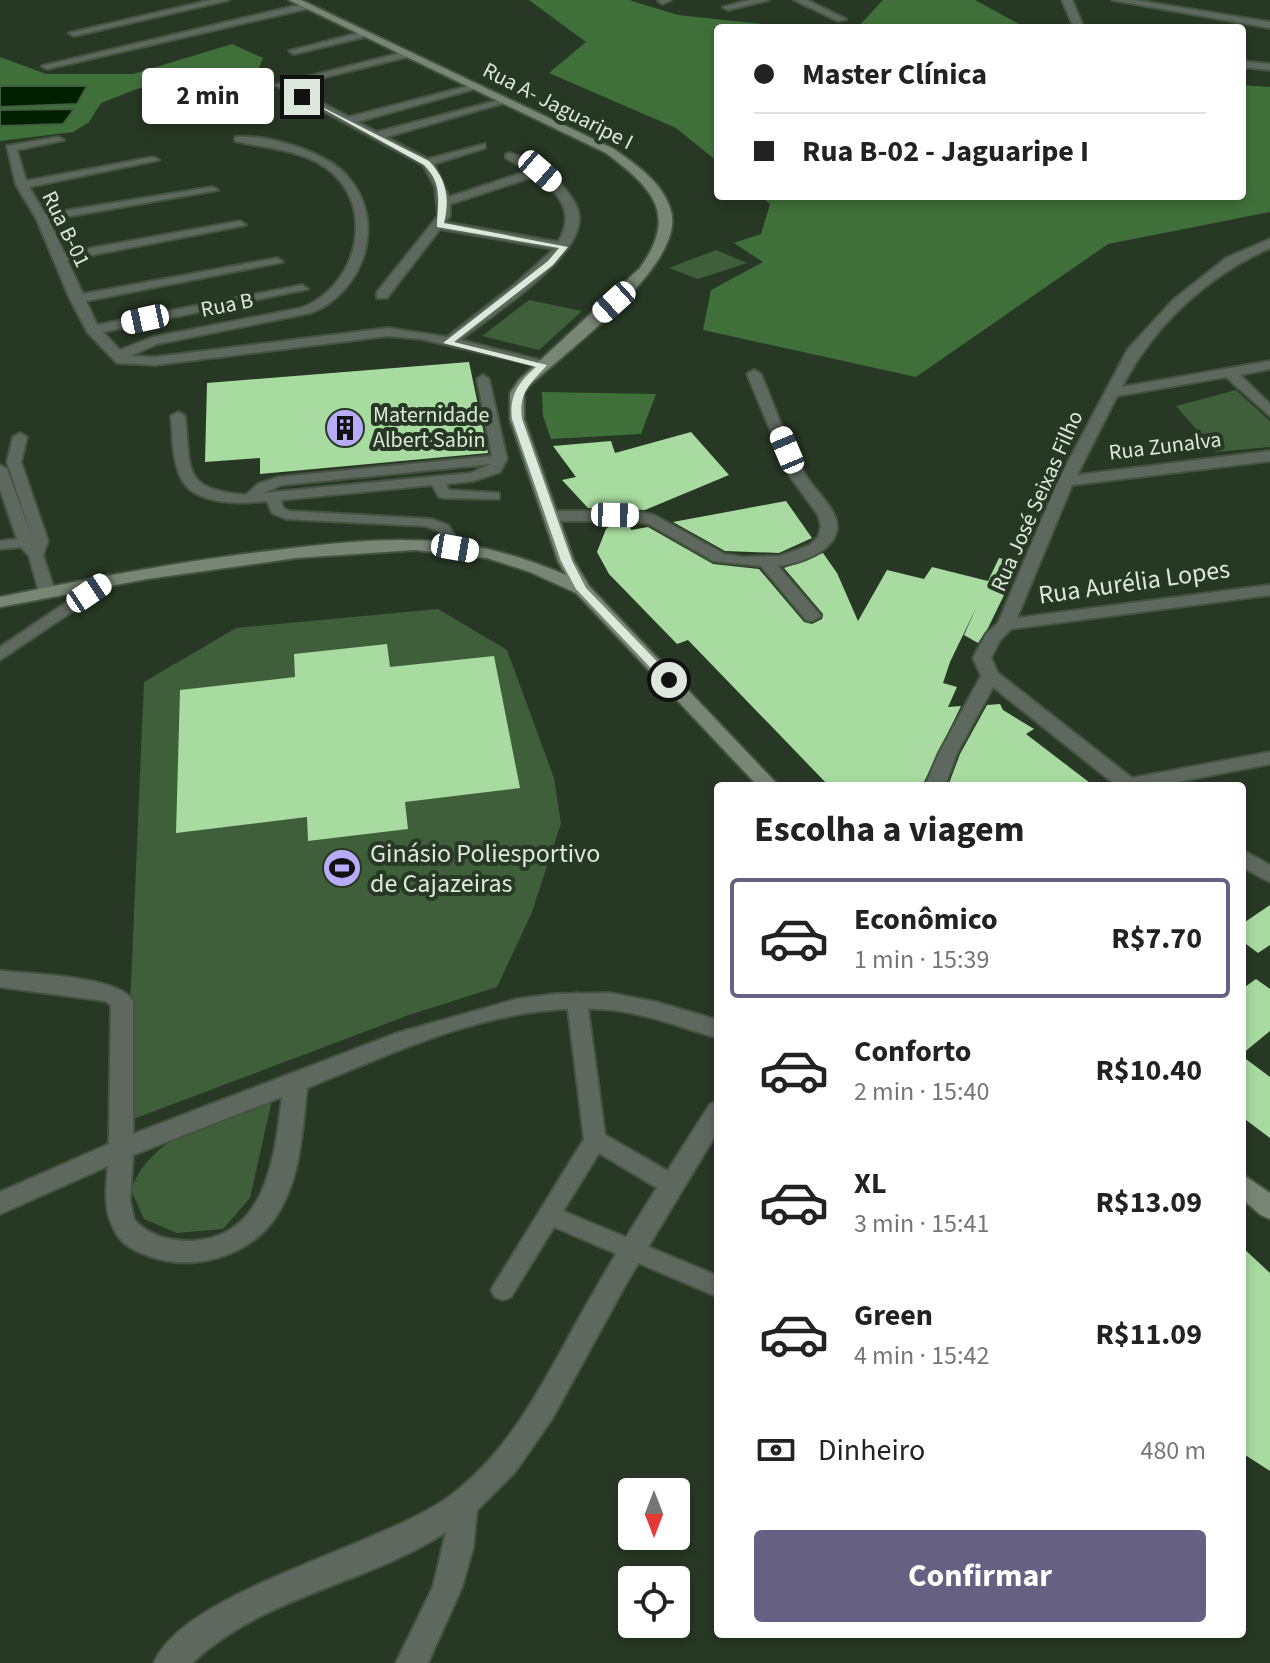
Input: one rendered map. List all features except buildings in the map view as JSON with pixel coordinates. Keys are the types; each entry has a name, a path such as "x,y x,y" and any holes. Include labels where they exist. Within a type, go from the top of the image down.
{"main road":[{"name":"Rua A- Jaguaripe I","path":"300,3 626,161 653,186 666,215 664,241 650,267 524,383 515,404 517,419 552,516"},
{"path":"552,516 566,561 582,589 765,782"},
{"path":"0,602 107,580 225,561 340,549 455,548 526,564 582,589"},
{"path":"1246,1187 1270,1208"}],"street":[{"path":"74,33 224,0"},
{"path":"728,7 764,0"},
{"path":"799,0 841,19"},
{"path":"1067,0 1077,24"},
{"path":"1117,0 1270,25"},
{"path":"47,66 300,3"},
{"path":"294,51 366,34"},
{"path":"382,295 440,225 445,202 435,172 427,163 280,85 408,54"},
{"path":"1246,64 1270,67"},
{"path":"348,121 476,87"},
{"path":"376,136 503,100"},
{"name":"Rua B","path":"239,139 304,154 331,166 350,182 362,231 358,258 336,296 308,311 153,341 123,354 122,360 155,361 388,332 543,365"},
{"name":"Rua B-01","path":"58,140 11,148 22,185 42,218 57,258 93,330 122,360"},
{"path":"427,163 481,146"},
{"path":"448,343 550,263 572,235 571,204 561,190 540,171 510,156"},
{"path":"22,185 153,160"},
{"path":"445,202 540,171"},
{"path":"42,218 212,190"},
{"path":"57,258 240,225"},
{"path":"440,225 564,247"},
{"name":"Rua José Seixas Filho","path":"937,782 948,753 990,676 982,658 992,638 1006,625 1066,481 1110,393 1151,328 1230,261 1270,243"},
{"path":"77,299 277,262"},
{"path":"93,330 302,289"},
{"path":"1110,393 1270,365"},
{"path":"1229,372 1270,412"},
{"path":"552,516 643,518 677,530 719,558 766,562 802,555 816,548 826,538 829,527 826,515 797,475 754,374"},
{"name":"Rua Zunalva","path":"1066,481 1270,456"},
{"path":"766,562 812,616"},
{"path":"4,646 107,580"},
{"name":"Rua Aurélia Lopes","path":"1006,625 1270,590"},
{"path":"990,676 1125,782"},
{"path":"1145,782 1270,758"},
{"path":"1246,860 1270,875"},
{"path":"0,979 110,993 122,1001 120,1216 131,1235 149,1245 178,1252 210,1250 241,1235 267,1211 282,1170 296,1082"},
{"path":"0,1203 121,1149 411,1036 491,1013 535,1004 577,1001 635,1007 714,1028"},
{"path":"169,1663 183,1647 234,1612 294,1581 415,1537 463,1505 507,1459 714,1117"},
{"path":"411,1663 446,1594 462,1533 463,1505"}],"lane":[{"path":"178,416 186,482 197,493 213,497 249,499 482,476 495,469 500,459 483,379"},
{"path":"20,437 14,462 47,592"},
{"path":"249,499 263,487 279,481 500,459"},
{"path":"0,469 34,546"},
{"path":"396,469 400,485"},
{"path":"437,481 444,494 494,496"},
{"path":"273,497 277,510 286,515 427,522 443,528 455,548"},
{"path":"0,545 34,546"},
{"path":"503,1290 595,1140 577,1001"},
{"path":"595,1140 672,1185"},
{"path":"549,1215 714,1285"}],"shaded area":[{"path":"529,0 629,0 678,15 761,24 714,24 714,159 676,128 549,73 586,42"},
{"path":"883,0 975,0 1019,24 861,24"},
{"path":"232,44 263,58 251,87 150,84 101,103 89,122 73,132 0,141 0,57 46,74 133,74"},
{"path":"1246,85 1270,87 1270,212 1108,244 916,377 703,330 711,290 763,262 734,243 761,234 770,204 766,200 1246,200"},
{"path":"0,86 87,86 77,104 0,107"},
{"path":"74,109 63,124 0,126 0,110"},
{"path":"716,250 747,263 698,279 669,268"},
{"path":"529,300 582,311 539,350 482,336"},
{"path":"1236,390 1270,421 1270,447 1216,452 1176,406"},
{"path":"542,392 656,394 641,434 551,439 543,416"},
{"name":"Ginásio Poliesportivo de Cajazeiras","path":"438,609 507,650 554,778 561,823 532,912 497,987 409,1015 128,1121 128,1054 144,682 236,628"},
{"path":"272,1100 250,1198 223,1229 177,1233 144,1219 131,1190 154,1154 190,1131"}],"place":[{"name":"Maternidade Albert Sabin","path":"345,428"},
{"name":"Ginásio Poliesportivo de Cajazeiras","path":"342,868"}],"route":[{"path":"302,97 427,163 435,172 445,202 440,225 564,247 550,263 448,343 543,365 524,383 517,393 515,404 517,419 566,561 582,589 669,680"}]}
